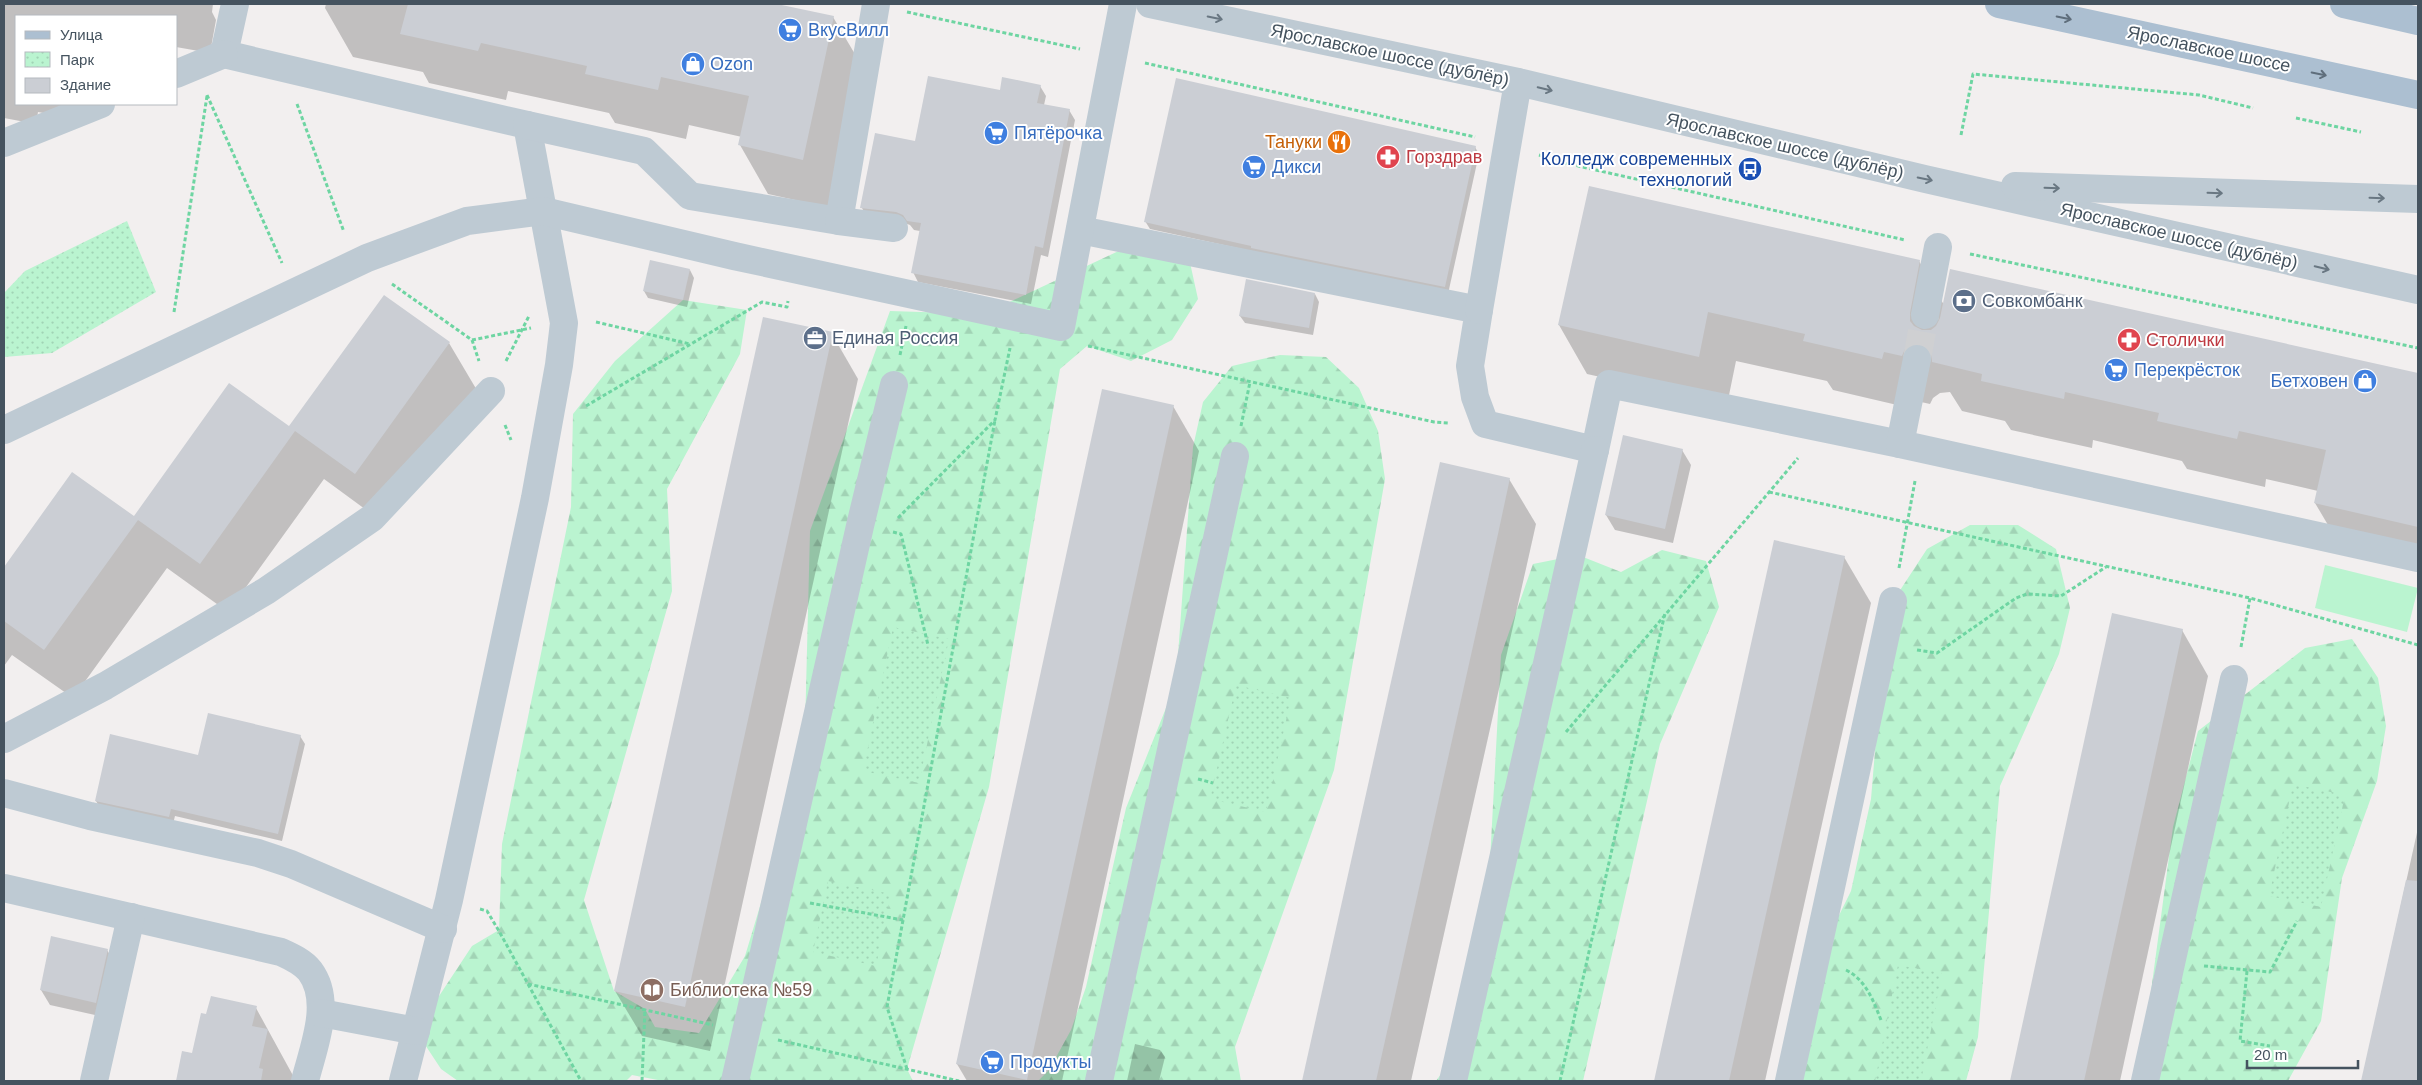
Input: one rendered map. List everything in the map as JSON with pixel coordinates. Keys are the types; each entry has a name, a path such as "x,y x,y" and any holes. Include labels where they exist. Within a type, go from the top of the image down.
{"main road":[{"name":"Ярославское шоссе","path":"1999,4 2418,95"},
{"path":"2344,4 2418,20"}],"street":[{"path":"224,54 235,4"},
{"path":"4,430 367,258 467,221 543,211 1061,327 1123,4"},
{"name":"Ярославское шоссе (дублёр)","path":"1150,4 1518,82 1951,184 2418,290"},
{"path":"839,221 876,5"},
{"path":"186,69 224,54 644,151 690,196 839,221 894,228"},
{"path":"1518,82 1470,366 1475,398 1484,424 1596,450"},
{"path":"4,142 98,105"},
{"path":"403,1081 443,929 535,498 559,365 564,323 527,125"},
{"path":"1951,184 2418,199"},
{"path":"1080,230 1480,310"},
{"path":"1925,315 1938,247"},
{"path":"1911,446 1917,359"},
{"path":"735,1081 872,528 894,384"},
{"path":"1453,1081 1596,450 1609,384 1911,446 2418,558"},
{"path":"4,739 105,686 266,592 372,518 491,391"},
{"path":"1099,1081 1235,456"},
{"path":"1789,1081 1817,960 1893,601"},
{"path":"2145,1081 2234,679"},
{"path":"4,793 90,816 258,854 291,864 443,929"},
{"path":"4,888 281,952 300,961 311,972 320,994 321,1014 305,1081"},
{"path":"94,1081 131,917"},
{"path":"321,1014 416,1031"}],"path":[{"path":"876,5 1507,144 1565,163 1938,247 2418,348"},
{"path":"283,68 346,236 394,286 472,340 513,445"},
{"path":"186,69 208,96 294,291"},
{"path":"1961,135 1973,74 2199,95 2253,108"},
{"path":"168,351 208,96"},
{"path":"2296,118 2361,132"},
{"path":"581,409 762,302 786,307 797,269"},
{"path":"894,384 913,294"},
{"path":"491,391 530,314"},
{"path":"907,1069 886,1007 995,420 1016,317"},
{"path":"1061,327 1087,346 1434,422 1484,424"},
{"path":"1235,456 1250,382"},
{"path":"872,528 995,420"},
{"path":"1564,735 1823,428"},
{"path":"1893,601 1907,524 1911,446"},
{"path":"1769,492 1907,524 2250,598 2418,644"},
{"path":"872,528 901,534 928,645"},
{"path":"1884,643 1937,653 2016,598 2027,594 2062,596 2106,567"},
{"path":"2234,679 2250,598"},
{"path":"1560,1081 1665,613"},
{"path":"449,900 487,911 581,1081"},
{"path":"822,905 903,920"},
{"path":"2172,962 2270,972 2297,921"},
{"path":"1817,960 1839,966 1855,974 1870,993 1881,1020"},
{"path":"2247,971 2240,1041 2270,1046"},
{"path":"642,1081 645,1009"}],"green space":[{"path":"127,221 156,292 52,353 4,357 4,293 25,271"},
{"path":"1140,241 1187,249 1198,299 1172,340 1131,361 1087,346 1060,369 989,787 907,1069 913,1081 663,1081 632,1075 626,1081 458,1081 441,1069 416,1031 472,946 499,930 502,844 571,507 573,414 615,361 683,300 747,310 740,354 667,489 672,591 584,900 614,991 645,1009 655,1027 699,1033 745,956 799,777 805,729 810,531 890,311 984,314"},
{"path":"1280,355 1326,357 1359,388 1378,431 1385,479 1334,770 1235,1047 1241,1081 1038,1081 1049,1070 1071,1030 1086,987 1126,808 1176,683 1193,447 1203,402 1232,366"},
{"path":"1970,525 2018,525 2056,549 2070,608 2059,654 2000,786 1978,1037 1966,1081 1790,1081 1817,960 1851,891 1871,799 1884,643 1893,601 1927,549"},
{"path":"1662,550 1706,561 1719,607 1660,744 1583,1081 1436,1081 1465,1040 1483,993 1501,655 1533,564 1578,555 1621,572"},
{"path":"2325,565 2418,588 2407,632 2315,608"},
{"path":"893,627 949,639 919,783 863,771"},
{"path":"2352,639 2378,678 2386,726 2377,781 2342,878 2321,1021 2288,1081 2139,1081 2173,827 2198,731 2305,648"},
{"path":"1236,685 1291,698 1266,812 1210,799"},
{"path":"2293,784 2345,795 2321,907 2269,896"},
{"path":"828,881 891,894 876,966 813,952"},
{"path":"1898,965 1942,973 1921,1081 1875,1081"}],"building":[{"path":"408,4 777,4 834,16 803,160 738,145 749,96 661,77 658,90 585,74 587,66 481,43 478,51 400,34"},
{"path":"928,76 1000,90 1002,77 1041,85 1037,103 1070,109 1043,248 1035,246 1026,295 911,273 921,223 907,221 903,215 896,212 860,208 875,133 915,141"},
{"path":"1176,78 1476,146 1445,287 1251,248 1251,246 1144,222"},
{"path":"1589,186 1920,260 1910,321 1914,326 1922,330 1931,330 1936,326 1940,318 1950,269 2418,373 2418,527 2314,503 2326,450 2239,431 2237,439 2157,421 2159,413 2065,392 2064,399 1981,381 1982,374 1932,362 1932,354 1927,347 1921,344 1912,344 1905,349 1902,356 1884,352 1882,359 1803,341 1805,334 1708,312 1699,357 1558,325"},
{"path":"650,260 690,269 683,300 643,291"},
{"path":"1246,279 1315,293 1309,328 1239,316"},
{"path":"384,295 450,342 355,474 295,431 200,564 138,520 44,650 4,621 4,567 72,472 134,516 229,383 289,426"},
{"path":"763,317 833,332 685,1007 614,991"},
{"path":"1102,389 1174,405 1027,1080 956,1064"},
{"path":"1623,435 1683,449 1665,529 1605,515"},
{"path":"1440,462 1510,478 1498,534 1376,1081 1302,1081"},
{"path":"1774,540 1845,556 1729,1081 1654,1081"},
{"path":"2112,613 2183,629 2171,685 2084,1081 2010,1081"},
{"path":"208,713 301,735 278,834 171,809 169,817 95,801 110,734 198,755"},
{"path":"2406,880 2418,881 2418,1081 2361,1081"},
{"path":"51,936 108,949 96,1003 40,990"},
{"path":"211,996 257,1006 252,1026 268,1029 259,1068 263,1069 261,1081 176,1081 182,1051 192,1053 201,1013 206,1014"}],"tunnel":[{"path":"1917,359 1925,315"}],"place":[{"name":"ВкусВилл","path":"790,30"},
{"name":"Ozon","path":"693,64"},
{"name":"Пятёрочка","path":"996,133"},
{"name":"Тануки","path":"1339,142"},
{"name":"Горздрав","path":"1388,157"},
{"name":"Дикси","path":"1254,167"},
{"name":"Колледж современных технологий","path":"1750,169"},
{"name":"Совкомбанк","path":"1964,301"},
{"name":"Единая Россия","path":"815,338"},
{"name":"Столички","path":"2129,340"},
{"name":"Перекрёсток","path":"2116,370"},
{"name":"Бетховен","path":"2365,381"},
{"name":"Библиотека №59","path":"652,990"},
{"name":"Продукты","path":"992,1062"}]}
